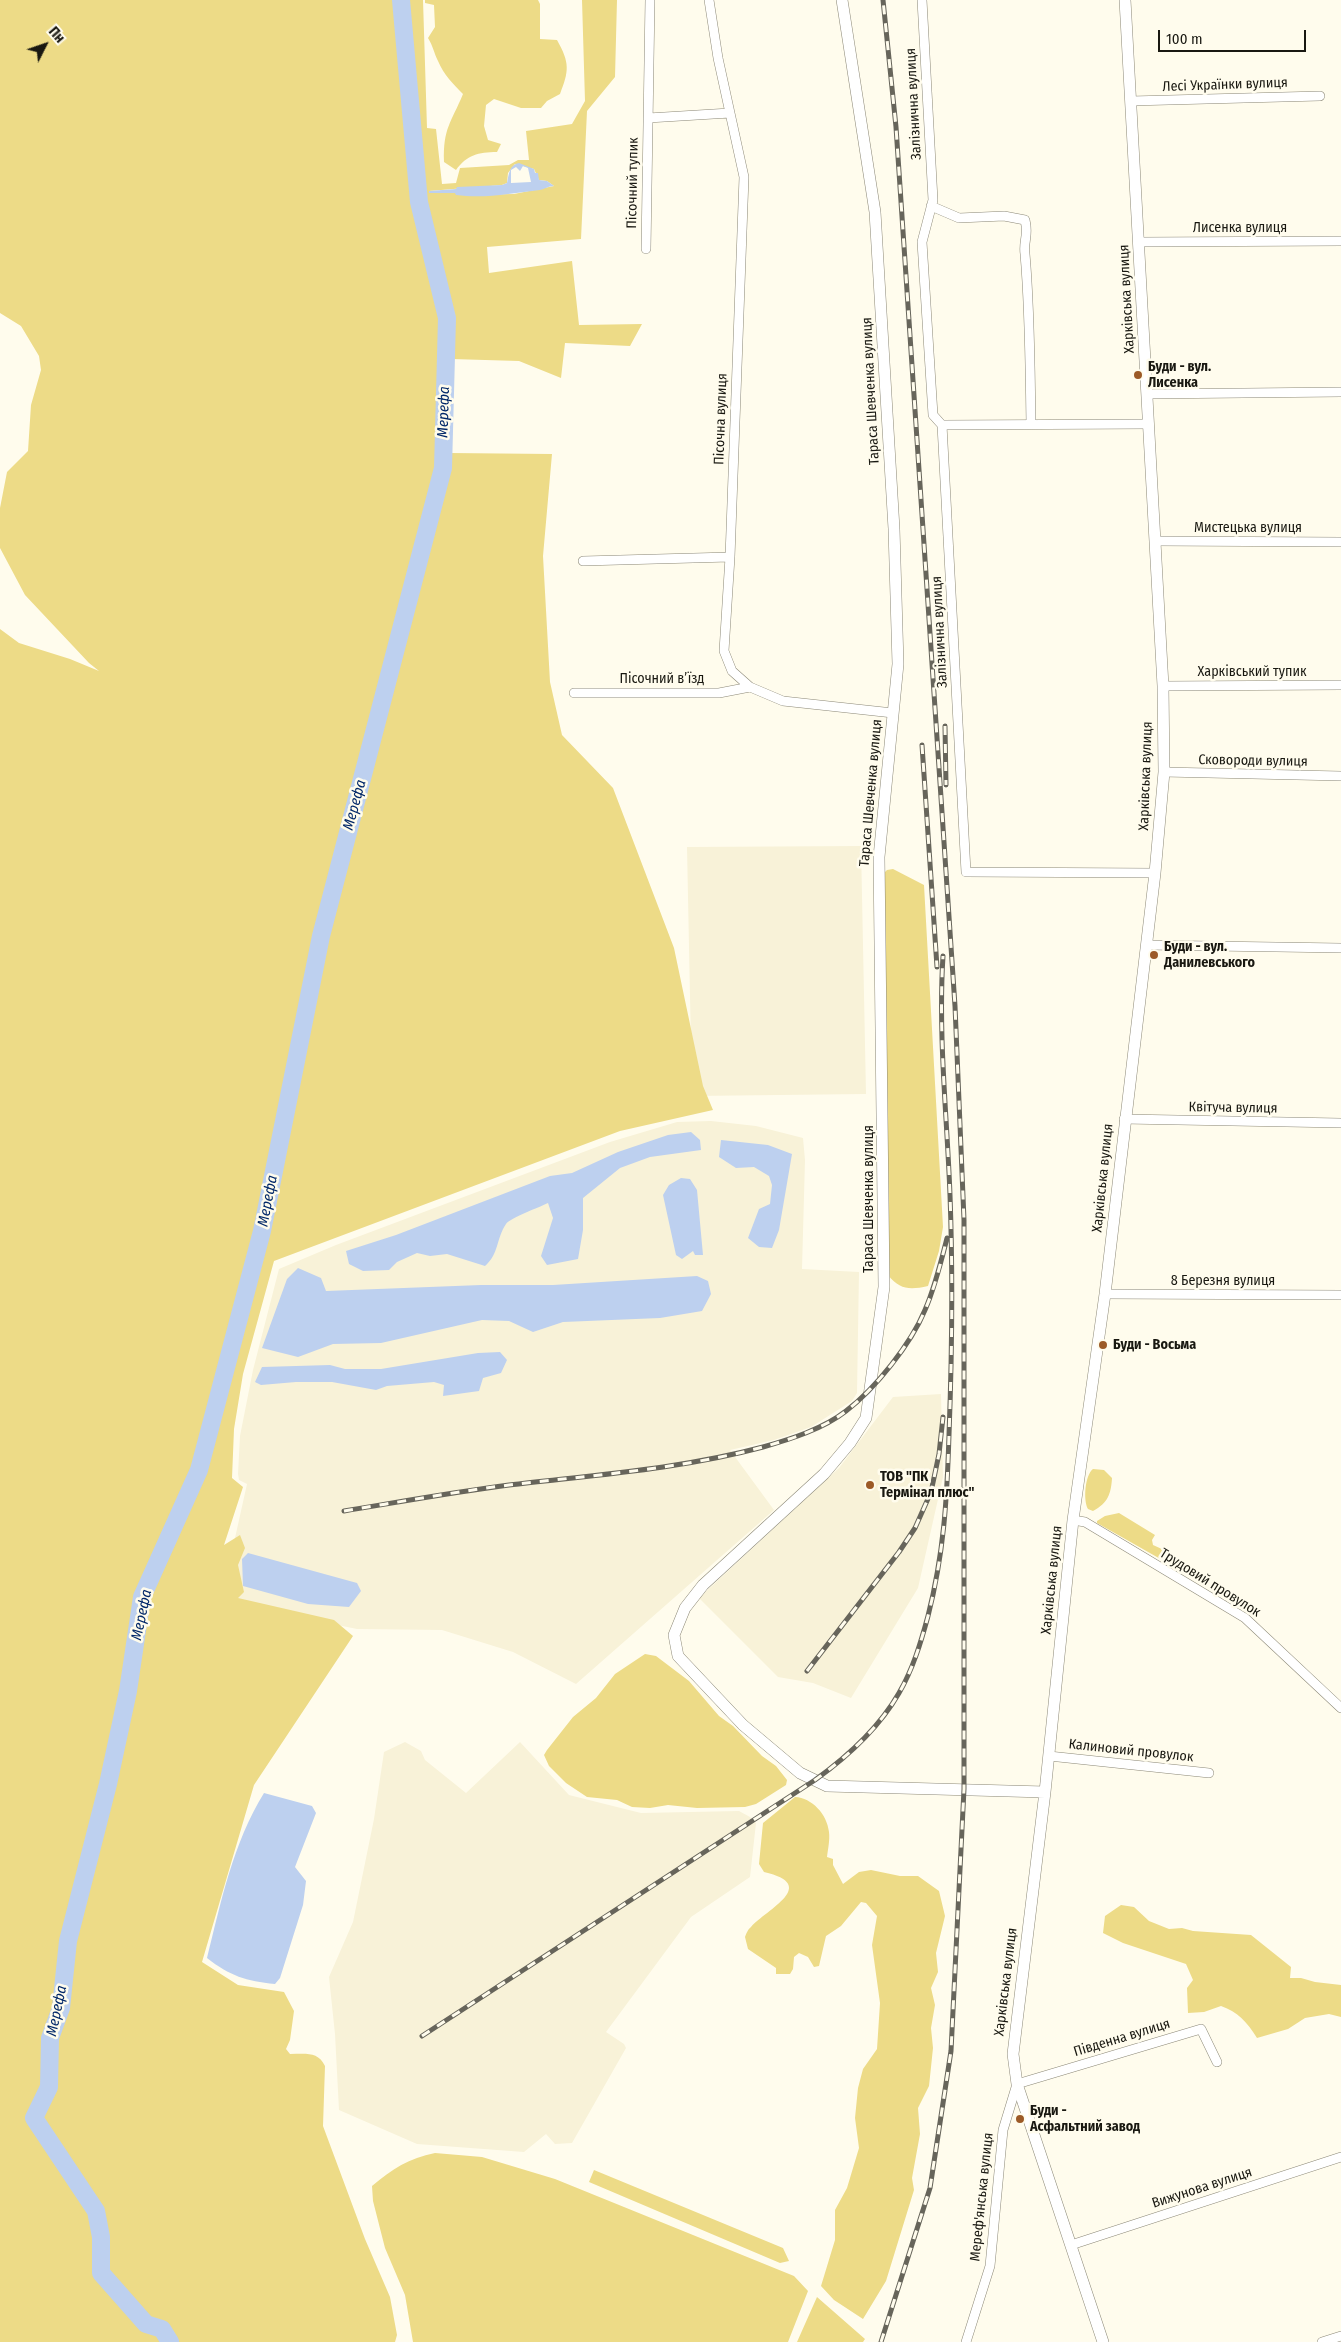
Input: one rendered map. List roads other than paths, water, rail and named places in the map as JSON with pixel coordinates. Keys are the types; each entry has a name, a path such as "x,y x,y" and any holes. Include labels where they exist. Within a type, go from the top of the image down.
{"street":[{"name":"Пісочний тупик","path":"646,249 650,0"},
{"name":"Пісочна вулиця","path":"709,0 730,114 744,177 730,557 724,651 732,671 750,686 783,701 893,713"},
{"name":"Тараса Шевченка вулиця","path":"842,0 875,212 894,529 898,664 879,857 884,1287 866,1418 850,1443 824,1474 703,1585 685,1608 674,1635 678,1656 743,1725 800,1774 827,1786 1045,1792"},
{"name":"Залізнична вулиця","path":"922,0 928,87 931,206 922,242 933,415 942,425 966,872 1156,873"},
{"name":"Харківська вулиця","path":"1103,2342 1017,2084 1013,2054 1045,1792 1073,1520 1105,1294 1124,1120 1156,873 1164,772 1163,686 1156,541 1126,0"},
{"name":"Лесі Українки вулиця","path":"1131,101 1320,96"},
{"path":"648,118 730,114"},
{"path":"931,206 959,218 1004,216 1024,220 1028,232 1024,251 1029,287 1031,423"},
{"name":"Лисенка вулиця","path":"1139,242 1341,242"},
{"path":"1147,394 1341,392"},
{"path":"942,425 1031,423 1149,424"},
{"name":"Мистецька вулиця","path":"1156,541 1341,542"},
{"path":"583,561 730,557"},
{"name":"Пісочний в’їзд","path":"574,693 719,693 750,686"},
{"name":"Харківський тупик","path":"1163,686 1341,686"},
{"name":"Сковороди вулиця","path":"1164,772 1341,776"},
{"path":"1147,945 1341,948"},
{"name":"Квітуча вулиця","path":"1124,1120 1341,1123"},
{"name":"8 Березня вулиця","path":"1105,1294 1341,1295"},
{"name":"Трудовий провулок","path":"1073,1520 1085,1522 1245,1618 1341,1708"},
{"name":"Калиновий провулок","path":"1049,1756 1210,1773"},
{"name":"Південна вулиця","path":"1017,2084 1201,2029 1217,2062"},
{"name":"Мереф'янська вулиця","path":"966,2342 990,2266 1003,2130 1017,2084"},
{"name":"Вижунова вулиця","path":"1070,2245 1341,2157"},
{"path":"1322,2342 1341,2336"}],"water":[{"path":"519,163 534,169 535,173 538,173 539,180 547,181 554,186 540,190 488,196 429,193 429,191 456,189 457,187 502,185 507,183 510,170","holes":["523,166 528,168 531,182 511,183 511,170 516,167 520,171"]},
{"path":"691,1132 700,1140 701,1150 650,1157 620,1168 583,1198 583,1230 578,1259 547,1265 541,1256 553,1218 548,1203 506,1224 493,1256 485,1266 447,1254 430,1256 417,1253 397,1262 389,1270 363,1271 349,1264 346,1251 396,1235 550,1176 572,1173 618,1152 668,1135"},
{"path":"721,1140 768,1145 792,1154 779,1230 772,1248 759,1247 748,1238 759,1209 770,1204 772,1185 769,1176 754,1167 736,1168 719,1157"},
{"path":"681,1178 690,1179 697,1190 703,1255 695,1255 693,1251 682,1259 676,1255 663,1195 669,1185"},
{"path":"298,1268 321,1278 326,1291 481,1285 553,1285 697,1276 708,1281 711,1294 702,1311 660,1318 563,1322 533,1332 509,1321 482,1320 381,1343 333,1344 298,1357 262,1348 287,1279"},
{"path":"500,1352 507,1360 501,1373 483,1378 479,1391 443,1396 444,1385 434,1382 387,1386 376,1390 332,1382 296,1382 261,1385 255,1382 262,1367 330,1365 345,1369 381,1369 478,1353"},
{"path":"248,1553 357,1583 361,1591 349,1607 308,1604 243,1586 242,1559"},
{"path":"264,1793 312,1806 316,1813 295,1867 306,1881 303,1905 280,1978 275,1984 239,1977 207,1958 236,1852 253,1812"}],"waterway":[{"name":"Мерефа","path":"170,2342 162,2329 146,2324 101,2273 101,2237 96,2211 34,2118 49,2087 50,2038 61,2008 68,1941 108,1784 128,1691 142,1597 199,1470 262,1231 321,936 443,468 447,318 419,202 401,0"}],"railway":[{"path":"881,2342 930,2188 951,2051 964,1789 964,1220 955,1006 896,127 883,0"},
{"path":"945,726 946,785"},
{"path":"922,745 937,967"},
{"path":"422,2036 815,1780 862,1741 891,1706 904,1684 928,1616 938,1570 944,1526 947,1481 952,1285 950,1195 942,1046 943,956"},
{"path":"344,1511 488,1488 701,1461 763,1447 796,1437 817,1428 846,1411 869,1391 911,1337 929,1301 947,1238"},
{"path":"807,1671 899,1552 915,1528 931,1492 939,1454 943,1417"}],"place":[{"name":"Буди - вул. Лисенка","path":"1138,375"},
{"name":"Буди - вул. Данилевського","path":"1154,955"},
{"name":"Буди - Восьма","path":"1103,1345"},
{"name":"ТОВ \"ПК Термінал плюс\"","path":"870,1485"},
{"name":"Буди - Асфальтний завод","path":"1020,2119"}]}
